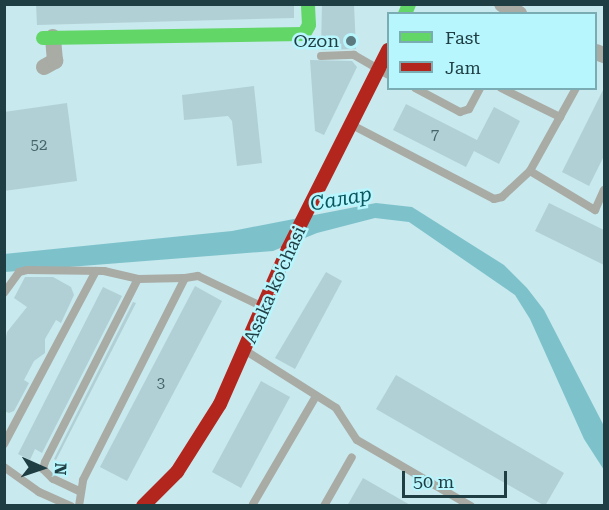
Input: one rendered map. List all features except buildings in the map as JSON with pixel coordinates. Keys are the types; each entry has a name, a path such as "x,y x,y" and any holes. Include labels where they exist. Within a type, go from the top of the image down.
{"street":[{"path":"44,67 55,62 48,38 304,34 309,25 308,4"},
{"path":"502,4 516,12"},
{"name":"Asaka ko'chasi","path":"142,506 164,487 189,456 220,404 246,351 288,249 352,125 384,72 387,56"}],"lane":[{"path":"321,56 354,55 384,72"},
{"path":"419,90 460,112 469,109 479,90"},
{"path":"505,90 560,117"},
{"path":"352,125 494,199 502,197 530,171 575,90"},
{"path":"530,171 595,210 604,190"},
{"path":"4,275 19,272 96,271 138,279 198,276 264,307"},
{"path":"4,444 96,271"},
{"path":"4,293 19,272"},
{"path":"79,506 79,491 184,278"},
{"path":"79,491 53,479 44,469 45,462 138,279"},
{"path":"246,351 336,408 357,440 471,506"},
{"path":"253,504 316,396"},
{"path":"324,506 352,457"},
{"path":"4,467 39,492 71,506"}],"water":[{"name":"Салар","path":"376,203 412,207 504,265 527,288 544,310 604,426 604,470 584,439 530,319 515,295 409,222 375,218 317,233 273,251 5,272 4,254 232,231"}],"traffic: fast":[{"path":"43,38 304,34 309,25 308,4"},
{"path":"406,12 409,4"}],"traffic: jam":[{"path":"143,506 177,472 220,404 288,249 387,52"}],"place":[{"name":"Ozon","path":"351,41"}]}
